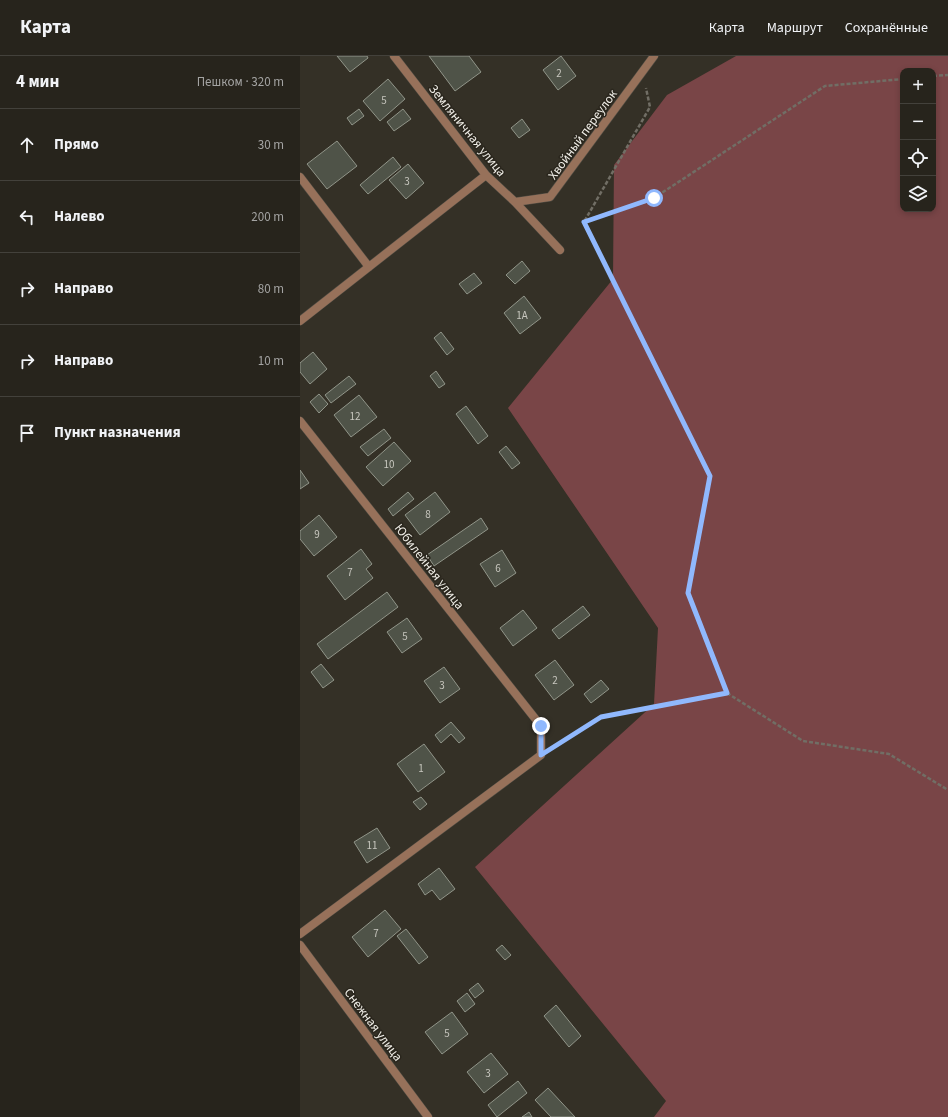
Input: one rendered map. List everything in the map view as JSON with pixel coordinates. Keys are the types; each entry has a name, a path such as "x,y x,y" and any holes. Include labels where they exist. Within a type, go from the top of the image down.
{"street":[{"name":"Земляничная улица","path":"394,56 486,175 516,202 560,250"},
{"name":"Хвойный переулок","path":"516,202 550,197 654,56"},
{"path":"300,321 486,175"},
{"path":"300,177 369,267"},
{"name":"Юбилейная улица","path":"300,421 541,726 541,755"},
{"path":"300,934 541,755"},
{"name":"Снежная улица","path":"300,945 428,1117"}],"path":[{"path":"584,222 650,107 643,70"},
{"path":"936,76 948,75"},
{"path":"584,222 654,198 825,86 900,79"},
{"path":"584,222 710,476 688,593 727,693 803,741 889,754 948,790"},
{"path":"541,755 601,717 727,693"}],"shaded area":[{"path":"736,56 948,56 948,1117 654,1117 666,1101 475,867 654,704 658,628 508,408 613,279 614,165 667,95"}],"building":[{"path":"337,56 367,56 368,58 350,72"},
{"path":"429,56 469,56 481,72 455,91"},
{"path":"561,56 576,76 558,90 543,70"},
{"path":"388,79 405,99 380,121 363,101"},
{"path":"359,109 364,116 352,125 347,118"},
{"path":"403,109 411,119 394,131 387,122"},
{"path":"522,119 530,130 519,138 511,128"},
{"path":"337,141 357,166 327,189 307,164"},
{"path":"393,157 401,167 368,194 360,185"},
{"path":"408,164 424,183 406,199 389,180"},
{"path":"522,261 530,271 515,284 506,275"},
{"path":"474,273 482,283 467,294 459,284"},
{"path":"524,296 541,318 520,334 504,313"},
{"path":"441,332 454,349 447,355 434,338"},
{"path":"313,352 327,369 310,384 300,372 300,363"},
{"path":"436,371 445,384 439,388 430,376"},
{"path":"349,376 356,384 331,403 325,395"},
{"path":"319,394 328,404 319,413 310,402"},
{"path":"359,395 377,417 351,437 334,415"},
{"path":"466,406 488,436 478,444 456,414"},
{"path":"384,429 391,438 368,456 360,447"},
{"path":"394,442 411,461 383,486 366,467"},
{"path":"506,446 520,463 512,469 499,452"},
{"path":"300,470 309,483 300,489"},
{"path":"408,492 414,499 393,516 388,509"},
{"path":"435,492 450,512 420,535 405,515"},
{"path":"319,515 337,537 314,556 300,539 300,531"},
{"path":"481,518 488,529 434,566 427,555"},
{"path":"361,549 372,564 366,569 373,578 345,600 327,576"},
{"path":"502,550 516,573 495,587 480,564"},
{"path":"387,592 398,607 328,659 317,644"},
{"path":"583,606 590,615 559,639 552,630"},
{"path":"523,610 537,628 513,646 500,628"},
{"path":"407,618 422,639 402,653 387,632"},
{"path":"555,660 574,685 554,700 535,675"},
{"path":"321,664 334,680 323,688 311,672"},
{"path":"444,667 460,689 440,703 424,681"},
{"path":"601,680 609,689 591,703 584,694"},
{"path":"451,722 465,738 459,743 451,734 441,743 435,735"},
{"path":"424,744 445,772 418,792 397,764"},
{"path":"421,797 427,804 420,810 413,802"},
{"path":"377,828 390,848 367,863 354,842"},
{"path":"439,868 455,889 440,900 432,890 425,895 418,884"},
{"path":"385,910 401,929 368,957 352,937"},
{"path":"406,929 428,957 419,964 397,936"},
{"path":"502,945 511,955 505,960 496,950"},
{"path":"478,983 484,991 475,998 469,990"},
{"path":"467,993 475,1004 465,1012 457,1001"},
{"path":"556,1005 581,1036 569,1047 544,1016"},
{"path":"452,1012 468,1034 442,1054 425,1032"},
{"path":"491,1053 508,1074 484,1093 467,1072"},
{"path":"518,1081 527,1093 497,1117 488,1105"},
{"path":"548,1088 575,1117 551,1117 535,1100"},
{"path":"529,1112 532,1117 522,1117"}],"route":[{"path":"541,726 541,755 601,717 727,693 688,593 710,476 584,222 654,198"}]}
